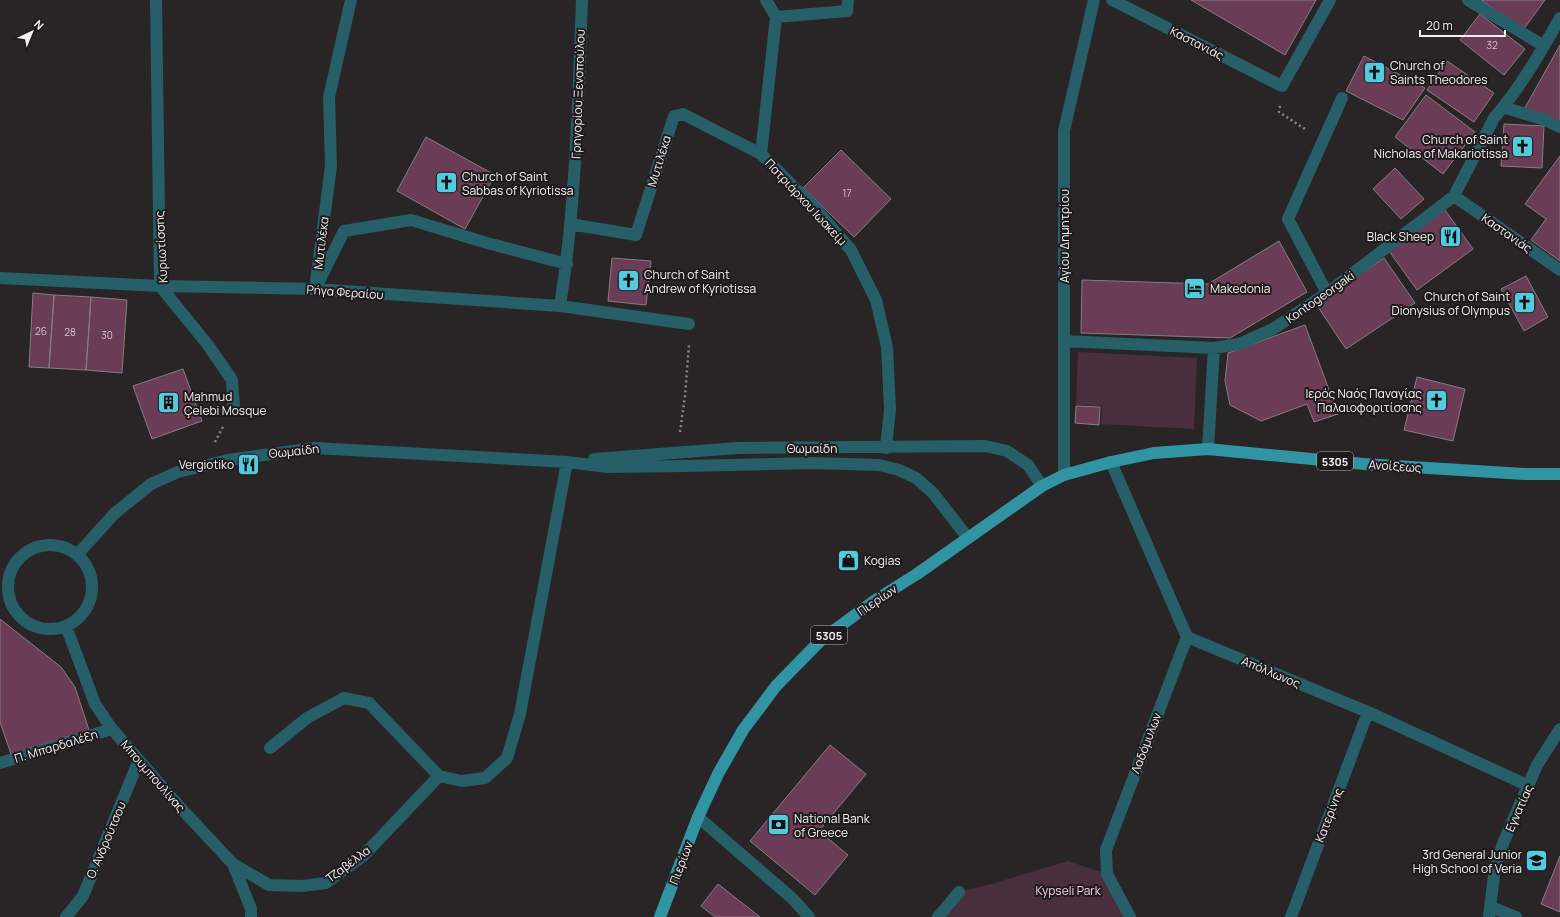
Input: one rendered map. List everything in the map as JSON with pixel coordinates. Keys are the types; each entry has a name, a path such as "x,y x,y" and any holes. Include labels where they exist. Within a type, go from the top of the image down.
{"main road":[{"name":"Ανοίξεως","path":"1111,462 1154,453 1208,449 1364,464 1524,474 1560,474"},
{"name":"Πιερίων","path":"660,917 698,817 718,774 743,730 776,686 821,640 874,601 1042,486 1064,475 1111,462"}],"street":[{"name":"Κυριωτίσσης","path":"156,0 160,286 208,345 232,380 234,409"},
{"name":"Μυτιλέκα","path":"315,289 331,166 330,97 351,0"},
{"name":"Γρηγορίου Ξενοπούλου","path":"560,306 567,264 576,142 582,0"},
{"path":"766,0 776,17 847,11 848,0"},
{"name":"Αγίου Δημητρίου","path":"1064,475 1064,131 1094,0"},
{"name":"Καστανιάς","path":"1112,0 1282,86"},
{"path":"1282,86 1330,0"},
{"path":"1468,0 1544,46"},
{"name":"Πατριάρχου Ιωακείμ","path":"776,17 761,154 813,206 851,250 876,300 887,347 890,409 886,448"},
{"name":"Kontogeorgaki","path":"1064,341 1214,348 1239,344 1273,329 1327,294 1454,196 1494,118 1503,108 1544,46 1560,18"},
{"path":"1327,294 1288,219 1342,98"},
{"path":"1503,108 1545,120 1560,127"},
{"name":"Μυτιλέκα","path":"570,224 636,235 674,116 683,114 761,154"},
{"name":"Καστανιάς","path":"1454,196 1560,270"},
{"name":"Μυτιλέκα","path":"315,289 344,231 411,220 487,243 567,264"},
{"name":"Ρήγα Φεραίου","path":"0,278 160,286 315,289 560,306 690,324"},
{"path":"1208,449 1214,348"},
{"name":"Θωμαίδη","path":"567,462 737,448 886,448 985,446 1007,451 1028,465 1042,486"},
{"name":"Θωμαίδη","path":"77,555 114,514 151,484 178,472 209,464 314,448 567,462 608,466 812,463 879,465 899,470 916,478 933,493 968,538"},
{"path":"270,748 307,718 344,698 369,704 439,776 462,781 485,778 507,758 520,714 567,462"},
{"path":"1111,462 1187,637"},
{"path":"51,544 64,547 77,555 89,570 92,584 91,598 85,611 79,618 66,626 48,630 34,627 22,619 12,608 4,580 13,564 24,553 36,546 51,544"},
{"name":"Μπουμπουλίνας","path":"66,626 95,704 112,729 178,805 234,864 251,909 251,917"},
{"name":"Απόλλωνος","path":"1187,637 1368,712 1529,786"},
{"name":"Λαδόμυλων","path":"1130,917 1107,874 1106,850 1187,637"},
{"name":"Κατερίνης","path":"1290,917 1368,712"},
{"name":"Π. Μπαρδαλέξη","path":"0,763 112,729"},
{"name":"Εγνατίας","path":"1490,912 1495,867 1504,841 1537,765 1560,729"},
{"name":"Ο. Ανδρούτσου","path":"66,917 83,896 139,760"},
{"name":"Τζαβέλλα","path":"234,864 269,885 302,886 326,883 363,856 439,776"},
{"path":"698,817 793,899 809,917"},
{"path":"938,917 959,892"},
{"path":"1490,912 1516,917"}],"path":[{"path":"1282,86 1279,112 1323,141"},
{"path":"677,452 685,396 690,324"},
{"path":"209,464 213,447 219,432 234,409"}],"green space":[{"path":"1078,352 1197,358 1194,429 1101,424 1102,406 1076,405"},
{"name":"Kypseli Park","path":"1068,861 1107,874 1130,917 938,917 959,892"}],"building":[{"path":"1191,0 1316,0 1285,55"},
{"path":"1481,0 1545,0 1523,30"},
{"path":"1480,14 1525,49 1504,75 1460,40"},
{"path":"1560,45 1560,127 1522,113"},
{"name":"Church of Saints Theodores","path":"1364,56 1425,88 1403,120 1346,91"},
{"path":"1447,61 1494,93 1474,122 1427,90"},
{"path":"1426,95 1475,132 1443,174 1395,137"},
{"name":"Church of Saint Nicholas of Makariotissa","path":"1504,124 1544,126 1542,168 1501,166"},
{"name":"Church of Saint Sabbas of Kyriotissa","path":"426,137 495,175 465,229 397,191"},
{"path":"841,150 891,199 854,237 803,188"},
{"path":"1560,156 1560,261 1531,240 1546,219 1525,204"},
{"path":"1395,168 1424,199 1401,219 1373,189"},
{"path":"1445,210 1473,249 1417,290 1389,251"},
{"name":"Makedonia","path":"1279,241 1307,292 1230,338 1081,333 1082,280 1208,284"},
{"name":"Church of Saint Andrew of Kyriotissa","path":"612,258 651,261 646,305 608,301"},
{"path":"1384,258 1415,303 1346,349 1316,304"},
{"name":"Church of Saint Dionysius of Olympus","path":"1526,276 1548,317 1524,331 1501,289"},
{"path":"33,293 54,295 49,368 29,367"},
{"path":"54,295 91,297 86,370 49,368"},
{"path":"91,297 127,300 122,373 86,370"},
{"path":"1305,325 1338,414 1314,422 1307,404 1261,421 1230,405 1225,381 1228,353"},
{"name":"Mahmud Çelebi Mosque","path":"183,369 202,421 152,439 133,386"},
{"name":"Ιερός Ναός Παναγίας Παλαιοφοριτίσσης","path":"1417,377 1465,389 1453,441 1404,430"},
{"path":"1076,406 1100,407 1099,425 1075,423"},
{"path":"0,619 61,667 75,687 89,730 11,754 0,722"},
{"path":"830,745 866,774 819,831 848,855 815,895 750,841"},
{"path":"1560,856 1560,912 1541,904"},
{"path":"718,884 760,917 715,917 701,906"}],"place":[{"name":"Church of Saints Theodores","path":"1375,72"},
{"name":"Church of Saint Nicholas of Makariotissa","path":"1523,146"},
{"name":"Church of Saint Sabbas of Kyriotissa","path":"446,183"},
{"name":"Black Sheep","path":"1450,236"},
{"name":"Church of Saint Andrew of Kyriotissa","path":"629,281"},
{"name":"Makedonia","path":"1194,288"},
{"name":"Church of Saint Dionysius of Olympus","path":"1525,303"},
{"name":"Ιερός Ναός Παναγίας Παλαιοφοριτίσσης","path":"1437,400"},
{"name":"Mahmud Çelebi Mosque","path":"168,403"},
{"name":"Vergiotiko","path":"249,464"},
{"name":"Kogias","path":"848,560"},
{"name":"National Bank of Greece","path":"778,825"},
{"name":"3rd General Junior High School of Veria","path":"1537,861"}]}
